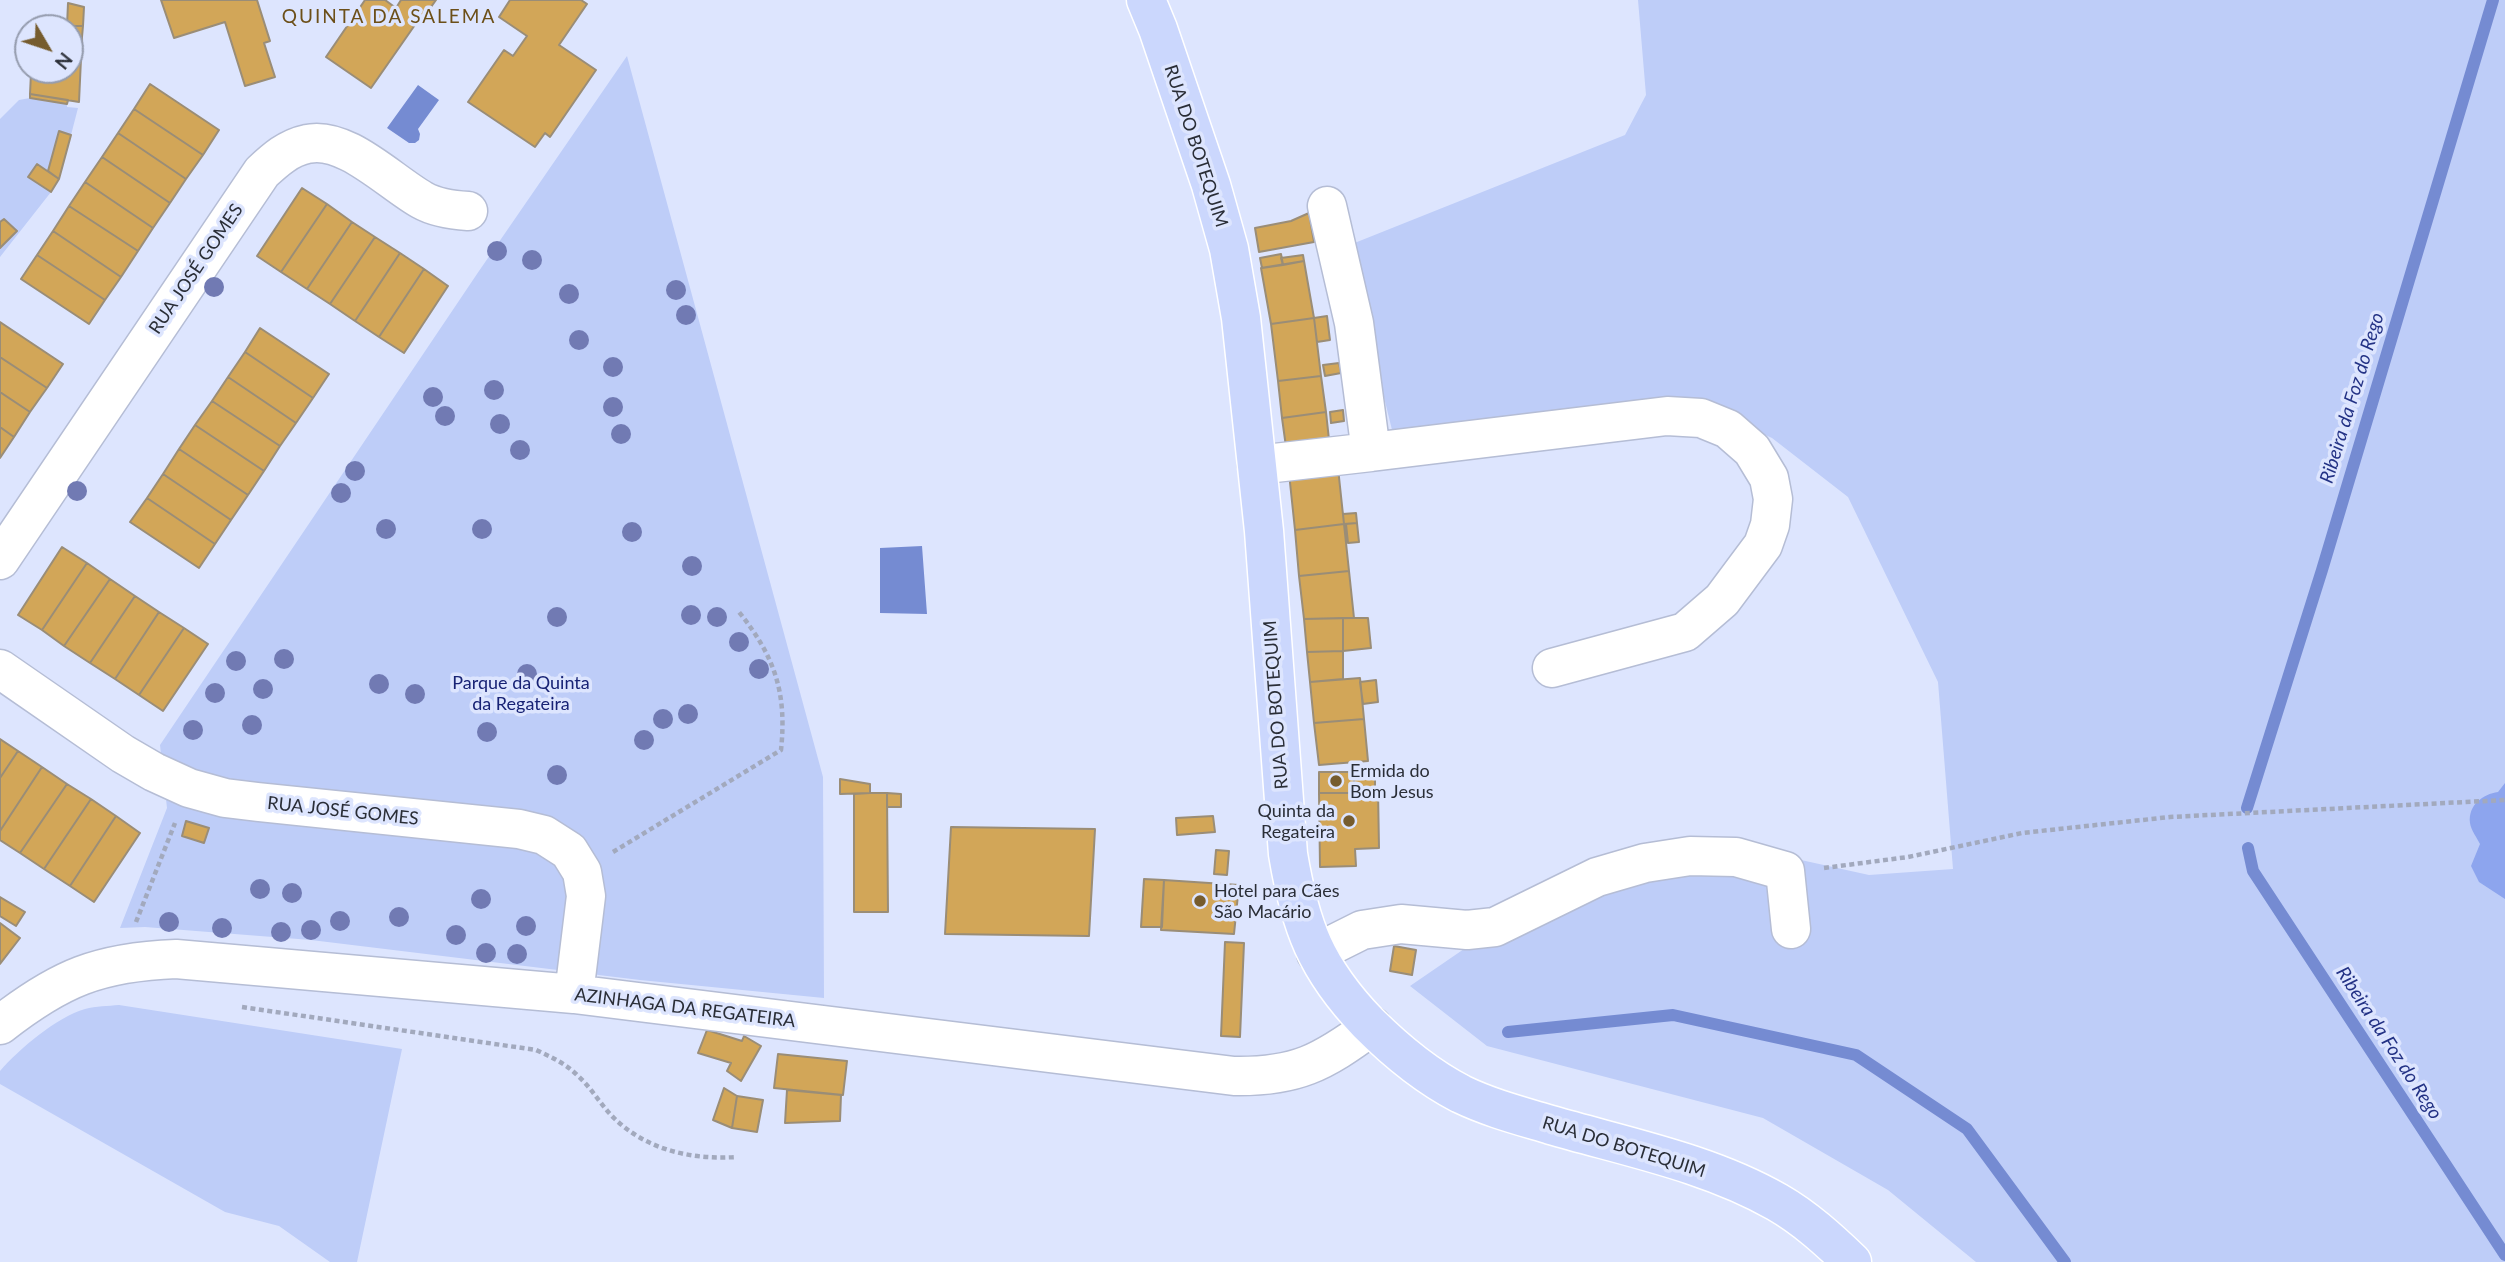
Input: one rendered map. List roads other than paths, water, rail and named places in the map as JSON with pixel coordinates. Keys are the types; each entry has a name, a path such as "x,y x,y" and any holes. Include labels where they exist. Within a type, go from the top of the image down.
{"main road":[{"name":"RUA DO BOTEQUIM","path":"1146,0 1211,185 1228,249 1241,318 1257,465 1288,854 1294,894 1316,953 1336,985 1372,1026 1406,1058 1433,1078 1462,1094 1523,1117 1688,1164 1733,1181 1777,1202 1808,1223 1852,1262"}],"street":[{"name":"RUA JOSÉ GOMES","path":"0,559 262,172 283,153 308,143 330,145 353,154 422,200 436,206 468,211"},
{"path":"1327,206 1354,323 1371,452"},
{"path":"1257,465 1667,416 1701,418 1728,429 1752,450 1769,478 1773,499 1770,524 1763,545 1721,600 1685,632 1552,668"},
{"name":"RUA JOSÉ GOMES","path":"0,669 123,754 153,772 189,788 247,801 519,829 544,835 569,851 582,872 586,895 574,994"},
{"path":"1316,953 1362,930 1401,924 1467,930 1495,927 1597,877 1645,863 1690,856 1736,857 1785,871 1791,929"},
{"name":"AZINHAGA DA REGATEIRA","path":"0,1025 30,1001 65,981 104,967 140,960 176,959 574,994 1234,1076 1265,1076 1302,1069 1329,1056 1372,1026"}],"waterway":[{"name":"Ribeira da Foz do Rego","path":"2247,808 2322,570 2493,0"},
{"name":"Ribeira da Foz do Rego","path":"2248,848 2253,871 2505,1255"},
{"path":"1508,1032 1673,1015 1856,1055 1967,1129 2065,1262"}],"place":[{"name":"Ermida do Bom Jesus","path":"1336,781"},
{"name":"Quinta da Regateira","path":"1349,821"},
{"name":"Hotel para Cães São Macário","path":"1200,901"}],"district":[{"name":"QUINTA DA SALEMA","path":"389,17"}],"park label":[{"name":"Parque da Quinta da Regateira","path":"521,693"}]}
